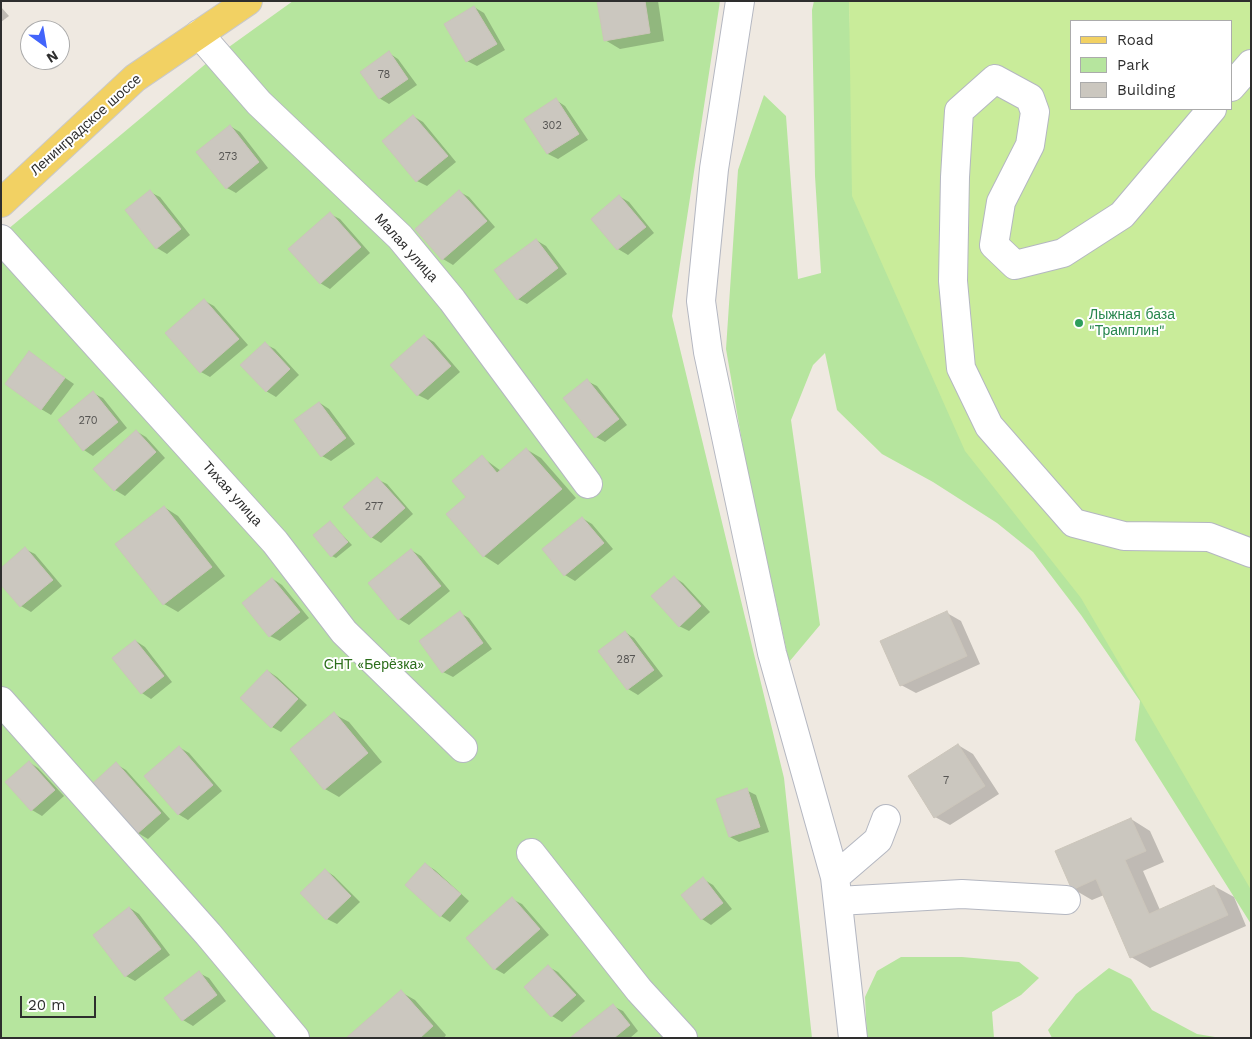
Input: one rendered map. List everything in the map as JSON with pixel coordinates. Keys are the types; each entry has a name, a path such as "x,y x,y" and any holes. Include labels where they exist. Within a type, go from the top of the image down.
{"main road":[{"name":"Ленинградское шоссе","path":"1,203 135,78 248,1"}],"street":[{"path":"740,1 714,169 701,301 708,352 772,653 837,889 853,1038"},
{"name":"Малая улица","path":"199,34 259,103 400,237 452,300 588,484"},
{"path":"1232,86 1251,64"},
{"path":"1211,110 1122,215 1063,253 1015,265 994,246 1001,202 1030,145 1035,112 1030,98 995,79 959,111 955,176 953,281 961,368 989,426 1074,523 1124,536 1210,536 1251,553"},
{"name":"Тихая улица","path":"1,239 275,542 344,632 463,748"},
{"path":"1,701 208,934 295,1038"},
{"path":"837,889 878,840 886,819"},
{"path":"531,853 639,990 683,1038"},
{"path":"837,889 1066,900"}],"green space":[{"name":"СНТ «Берёзка»","path":"293,1 720,1 672,316 784,778 812,1038 1,1038 1,235 208,62"},
{"name":"Лыжная база \"Трамплин\"","path":"814,1 849,1 850,29 1042,50 1251,584 1251,924 1135,740 1140,701 1081,615 1033,552 997,523 933,482 882,454 837,410 825,353 813,365 791,420 820,625 789,662 745,459 726,349 738,170 764,95 786,116 798,279 821,273 815,176 812,10"},
{"name":"Лыжная база \"Трамплин\"","path":"849,1 1251,1 1251,890 1081,598 965,451 852,196"},
{"path":"901,957 962,957 1019,962 1039,978 1021,995 992,1012 994,1038 867,1038 865,997 877,971"},
{"path":"1109,968 1131,979 1152,1010 1197,1034 1221,1038 1052,1038 1048,1030 1076,994"}],"building":[{"path":"597,1 645,1 650,33 604,41"},
{"path":"474,6 497,44 466,62 444,24"},
{"path":"389,51 408,79 379,99 360,72"},
{"path":"556,98 579,134 547,154 524,119"},
{"path":"413,115 448,156 416,182 382,141"},
{"path":"230,125 259,162 226,189 196,152"},
{"path":"150,190 181,229 156,249 125,210"},
{"path":"459,190 487,221 442,260 415,229"},
{"path":"619,195 646,227 617,250 591,219"},
{"path":"330,212 361,247 320,284 288,249"},
{"path":"536,239 558,268 517,300 494,270"},
{"path":"204,299 239,339 200,373 165,333"},
{"path":"424,335 451,366 417,396 390,365"},
{"path":"265,342 290,369 266,392 240,365"},
{"path":"29,351 65,378 41,410 5,384"},
{"path":"587,379 619,419 595,438 563,398"},
{"path":"93,391 118,422 83,451 58,420"},
{"path":"319,402 346,438 321,457 294,420"},
{"path":"136,430 156,452 114,491 93,469"},
{"path":"526,448 562,489 483,557 446,514 466,497 452,481 482,455 497,473"},
{"path":"377,477 405,508 371,538 343,507"},
{"path":"164,506 212,567 163,605 115,544"},
{"path":"582,517 604,543 564,576 542,549"},
{"path":"330,521 348,542 331,557 313,535"},
{"path":"25,547 53,580 20,607 1,585 1,568"},
{"path":"411,549 441,586 398,620 368,583"},
{"path":"674,576 701,606 679,627 651,596"},
{"path":"272,578 300,612 269,637 242,603"},
{"path":"460,611 483,643 442,673 419,641"},
{"path":"947,611 967,656 900,686 880,641"},
{"path":"625,631 654,670 627,690 598,651"},
{"path":"135,640 164,676 141,694 112,658"},
{"path":"267,670 298,699 271,728 240,698"},
{"path":"334,712 368,753 324,790 290,749"},
{"path":"958,744 985,786 934,818 908,776"},
{"path":"179,746 213,785 178,815 144,776"},
{"path":"29,761 55,790 31,811 5,782"},
{"path":"116,762 161,813 137,834 92,784"},
{"path":"747,788 760,827 729,837 716,799"},
{"path":"1131,818 1146,851 1125,860 1149,914 1214,885 1228,915 1130,958 1096,879 1072,890 1055,851"},
{"path":"425,863 461,894 440,917 405,885"},
{"path":"325,869 351,896 326,920 300,893"},
{"path":"703,877 723,903 701,920 681,895"},
{"path":"512,897 540,929 494,970 466,938"},
{"path":"129,907 161,949 125,977 93,935"},
{"path":"548,965 576,995 551,1017 524,987"},
{"path":"199,971 217,995 182,1021 164,998"},
{"path":"401,990 433,1026 420,1038 346,1038"},
{"path":"613,1004 630,1025 614,1038 571,1037"}],"place":[{"name":"Лыжная база \"Трамплин\"","path":"1079,323"}]}
